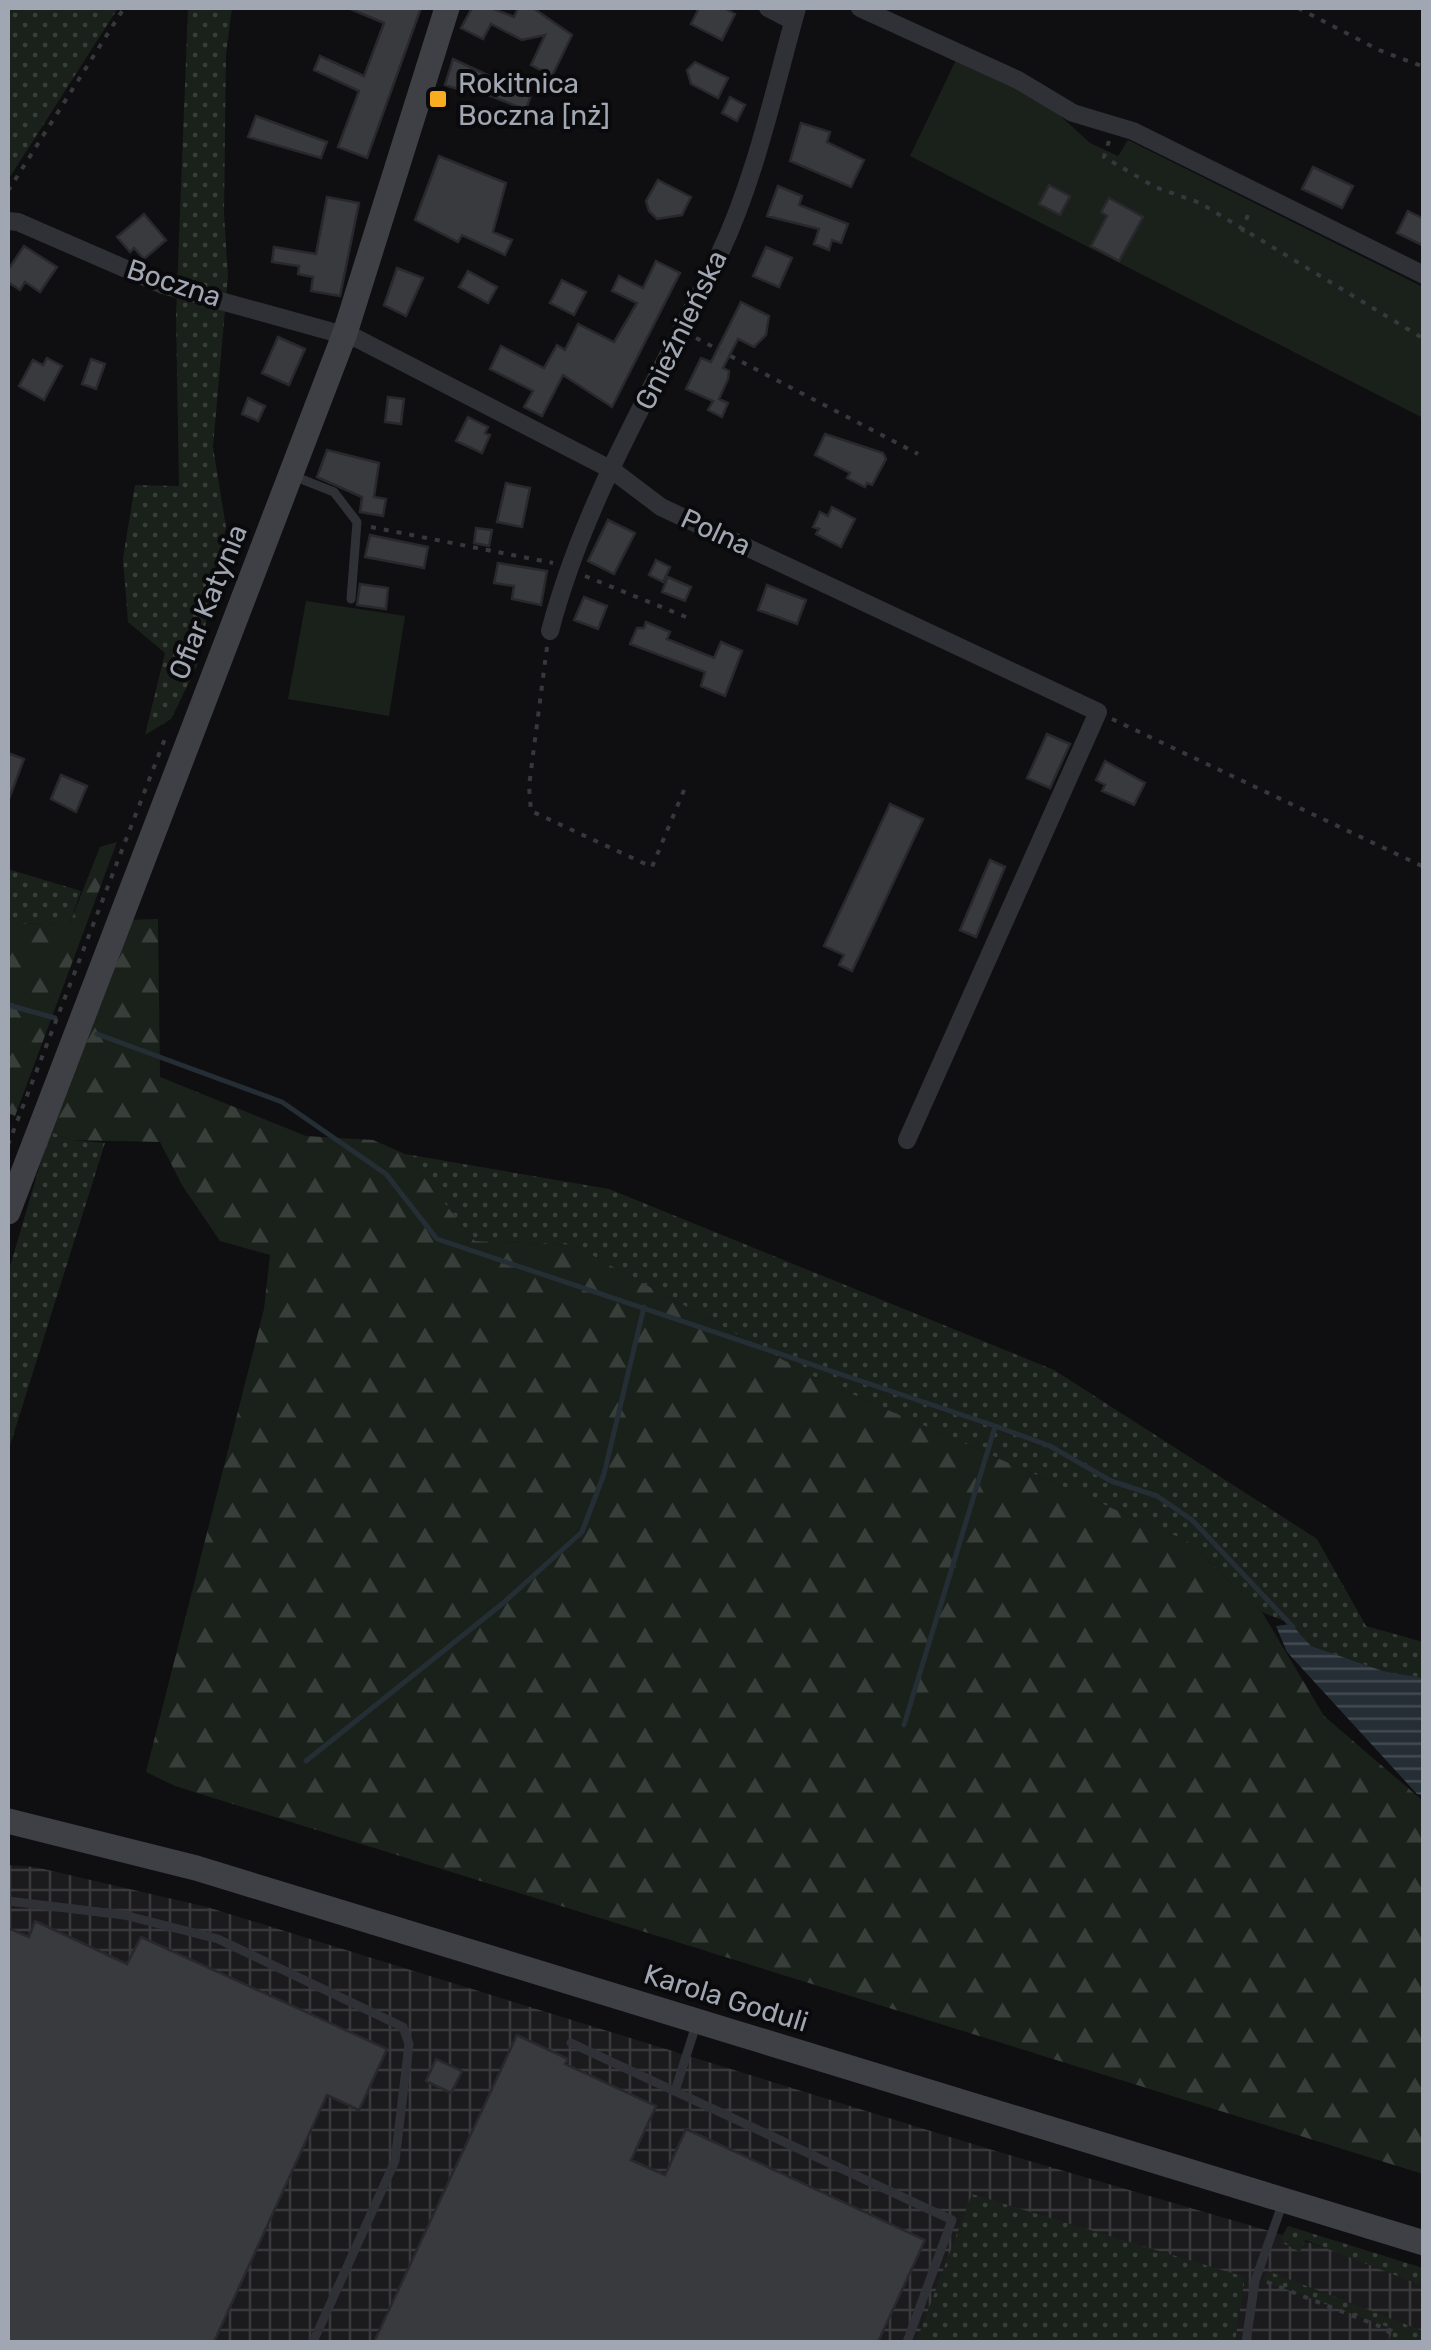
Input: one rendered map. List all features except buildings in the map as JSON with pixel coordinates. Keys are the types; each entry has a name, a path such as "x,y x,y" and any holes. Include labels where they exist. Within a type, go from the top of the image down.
{"street":[{"name":"Ofiar Katynia","path":"8,1212 188,734 345,333 447,8"},
{"name":"Gnieźnieńska","path":"550,631 566,568 679,330 720,253 745,189 795,14 768,8"},
{"path":"860,8 1018,80 1073,113 1114,124 1256,191 1424,276"},
{"name":"Boczna","path":"8,221 163,284 345,333"},
{"name":"Polna","path":"345,333 612,470 661,507 1098,712"},
{"path":"907,1140 1098,712"},
{"name":"Karola Goduli","path":"8,1821 196,1868 1424,2242"}],"lane":[{"path":"291,476 334,492 358,522 351,600"},
{"path":"8,1901 124,1915 218,1939 404,2026 408,2044 395,2161 312,2342"},
{"path":"675,2091 697,2020"},
{"path":"571,2043 952,2220 907,2342"},
{"path":"1246,2342 1256,2278 1284,2200"}],"path":[{"path":"8,191 124,8"},
{"path":"1298,8 1424,68"},
{"path":"1114,124 1104,157 1155,188 1200,203 1424,339"},
{"path":"1242,232 1256,191"},
{"path":"679,330 918,454"},
{"path":"358,522 566,568 686,617"},
{"path":"550,631 529,786 531,811 652,867 686,783"},
{"path":"1098,712 1424,867"},
{"path":"1256,2278 1390,2330 1385,2342"}],"shaded area":[{"path":"1291,1624 1311,1646 1383,1671 1423,1678 1423,1795 1417,1794 1287,1652 1276,1626"},
{"path":"8,1865 35,1867 207,1907 989,2149 1423,2276 1423,2342 8,2342"}],"green space":[{"path":"8,8 118,8 8,180"},
{"path":"188,8 232,8 226,54 224,214 228,276 213,447 226,527 197,666 171,719 145,735 165,653 128,622 123,558 135,485 179,486 176,316"},
{"path":"956,60 1041,98 1090,143 1118,156 1128,140 1423,287 1423,418 910,156"},
{"path":"306,601 405,616 389,716 288,699"},
{"path":"117,842 15,1116 8,1113 8,924 70,923 100,847"},
{"path":"8,869 81,891 70,923 8,924"},
{"path":"158,919 160,1077 306,1136 373,1140 405,1154 475,1241 573,1245 822,1381 1187,1541 1262,1612 1324,1716 1423,1801 1423,2174 175,1786 146,1772 264,1309 270,1255 220,1241 182,1185 160,1142 71,1140 50,1131 126,920"},
{"path":"50,1131 71,1140 105,1143 8,1452 8,1273"},
{"path":"405,1154 609,1189 1054,1370 1317,1539 1366,1626 1423,1642 1423,1678 1383,1671 1311,1646 1291,1624 1262,1612 1187,1541 822,1381 573,1245 475,1241"},
{"path":"972,2194 1245,2277 1235,2342 916,2342"},
{"path":"1288,2226 1423,2268 1423,2286 1305,2240 1300,2252 1283,2243"},
{"path":"1268,2271 1423,2331 1423,2342 1388,2342 1393,2329 1263,2281"}],"waterway":[{"path":"8,1005 55,1018"},
{"path":"97,1034 282,1102 386,1174 437,1239 995,1426 1050,1446 1111,1481 1157,1496 1192,1520 1293,1627"},
{"path":"306,1761 502,1604 582,1532 604,1474 644,1307"},
{"path":"904,1725 995,1427"}],"place":[{"name":"Rokitnica Boczna [nż]","path":"438,99"}]}
